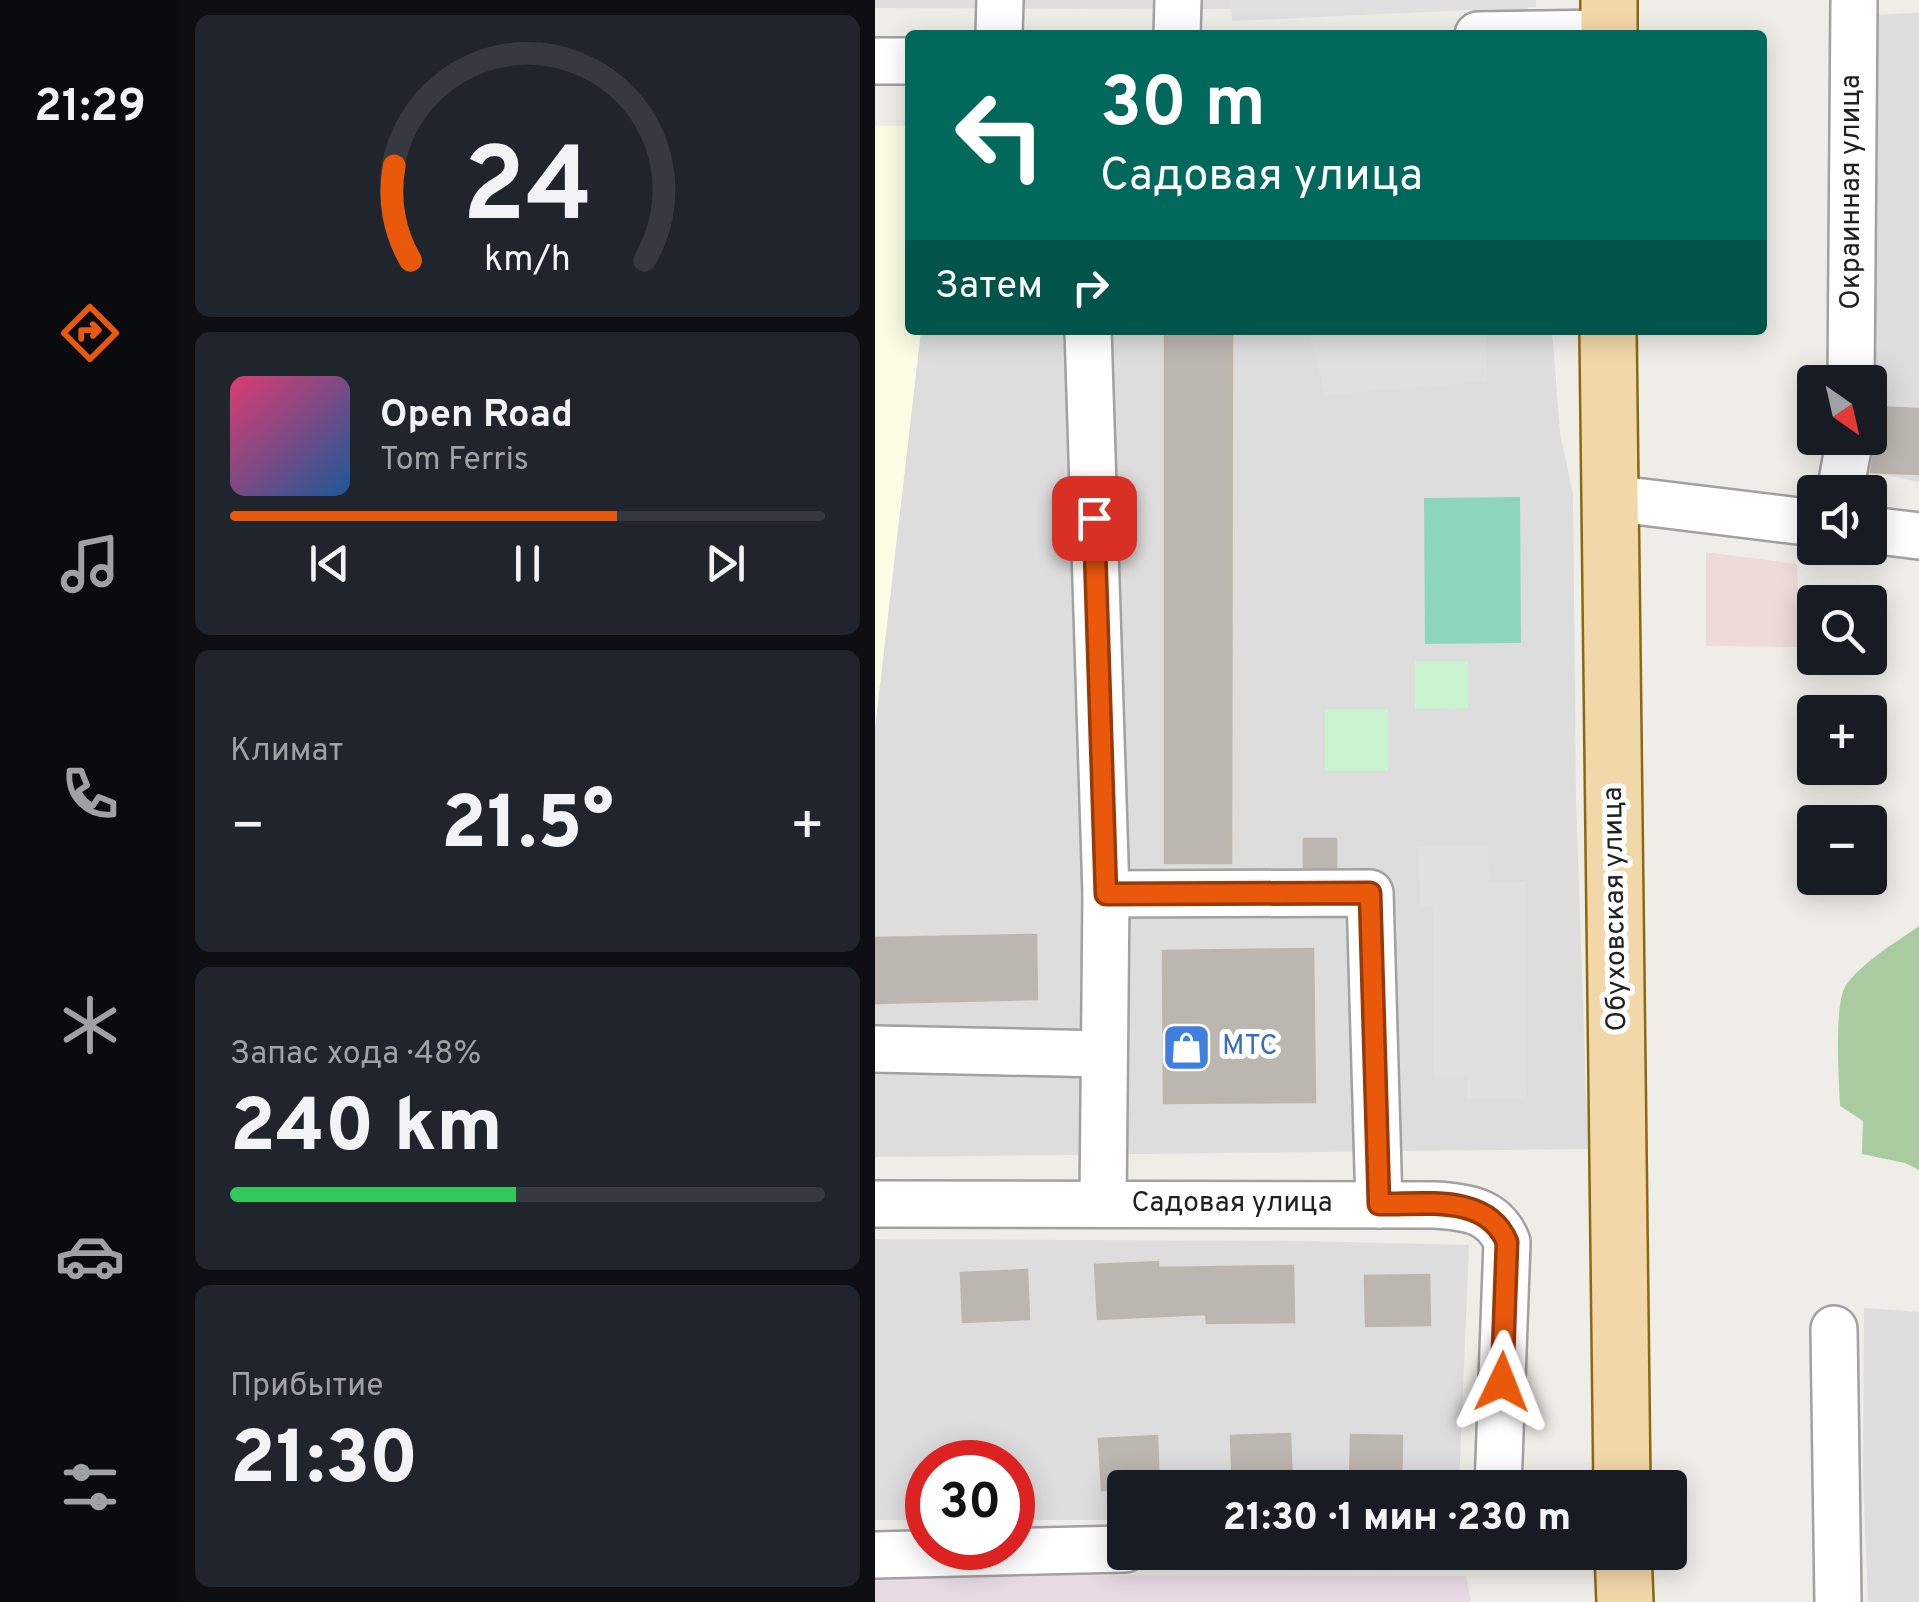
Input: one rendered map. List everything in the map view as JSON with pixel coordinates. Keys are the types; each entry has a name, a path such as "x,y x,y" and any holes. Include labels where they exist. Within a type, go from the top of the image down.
{"main road":[{"name":"Обуховская улица","path":"1609,335 1623,1470"},
{"path":"1624,1570 1625,1602"}],"street":[{"path":"999,30 1001,0"},
{"path":"1177,30 1178,0"},
{"path":"1497,30 1507,0"},
{"name":"Окраинная улица","path":"1851,365 1854,2"},
{"path":"1542,30 1609,23"},
{"path":"875,61 905,62"},
{"path":"1087,335 1106,894 1103,1204"},
{"path":"1610,498 1797,521"},
{"path":"1887,532 1919,536"},
{"path":"1106,894 1370,893 1379,1204"},
{"path":"875,1049 1104,1054"},
{"name":"Садовая улица","path":"875,1204 1379,1204 1462,1206 1482,1212 1503,1232 1507,1242 1499,1470"},
{"path":"1835,1329 1838,1602"},
{"path":"875,1556 1107,1550"}],"shaded area":[{"path":"875,0 1529,0 1527,10 875,8"},
{"path":"1231,0 1536,0 1536,7 1232,21"},
{"path":"1919,13 1919,482 1871,472 1872,455 1887,455 1887,365 1874,365 1870,15"},
{"path":"875,126 905,126 905,335 920,335 875,727"},
{"path":"920,335 1552,335 1560,433 1573,494 1576,799 1588,1149 875,1157 875,727"},
{"path":"1310,335 1486,335 1487,381 1325,395"},
{"path":"1706,552 1797,564 1797,647 1706,646"},
{"path":"1419,847 1488,847 1489,882 1525,882 1526,1098 1467,1099 1467,1076 1433,1076 1433,907 1420,906"},
{"path":"875,1239 1469,1245 1460,1470 1107,1470 1107,1520 1035,1520 1035,1440 905,1440 905,1520 875,1520"},
{"path":"1864,1308 1919,1312 1919,1602 1868,1602 1863,1476"},
{"path":"875,1575 1466,1576 1471,1602 875,1602"}],"green space":[{"path":"1520,497 1521,643 1425,644 1424,498"},
{"path":"1415,661 1468,661 1468,708 1415,709"},
{"path":"1325,709 1388,709 1388,771 1325,771"},
{"path":"1919,926 1919,1170 1862,1154 1863,1121 1840,1106 1838,1045 1839,1011 1851,978"}],"building":[{"path":"1165,335 1232,335 1231,863 1165,863"},
{"path":"1887,408 1919,409 1919,474 1871,472 1874,455 1887,455"},
{"path":"1304,839 1336,839 1336,867 1304,867"},
{"path":"1036,935 1037,999 875,1003 875,938"},
{"path":"1313,949 1315,1102 1164,1103 1163,951"},
{"path":"1158,1262 1158,1268 1293,1266 1294,1322 1207,1323 1206,1314 1098,1319 1095,1265"},
{"path":"1027,1270 1029,1319 963,1322 961,1273"},
{"path":"1429,1275 1430,1325 1366,1326 1365,1276"},
{"path":"1290,1434 1291,1470 1232,1470 1231,1436"},
{"path":"1351,1435 1402,1436 1401,1470 1350,1470"},
{"path":"1157,1436 1158,1470 1107,1470 1107,1490 1102,1490 1099,1439"}],"place":[{"name":"МТС","path":"1187,1047"}],"route":[{"path":"1094,518 1106,894 1370,893 1379,1204 1462,1206 1482,1212 1503,1232 1507,1242 1502,1382"}]}
